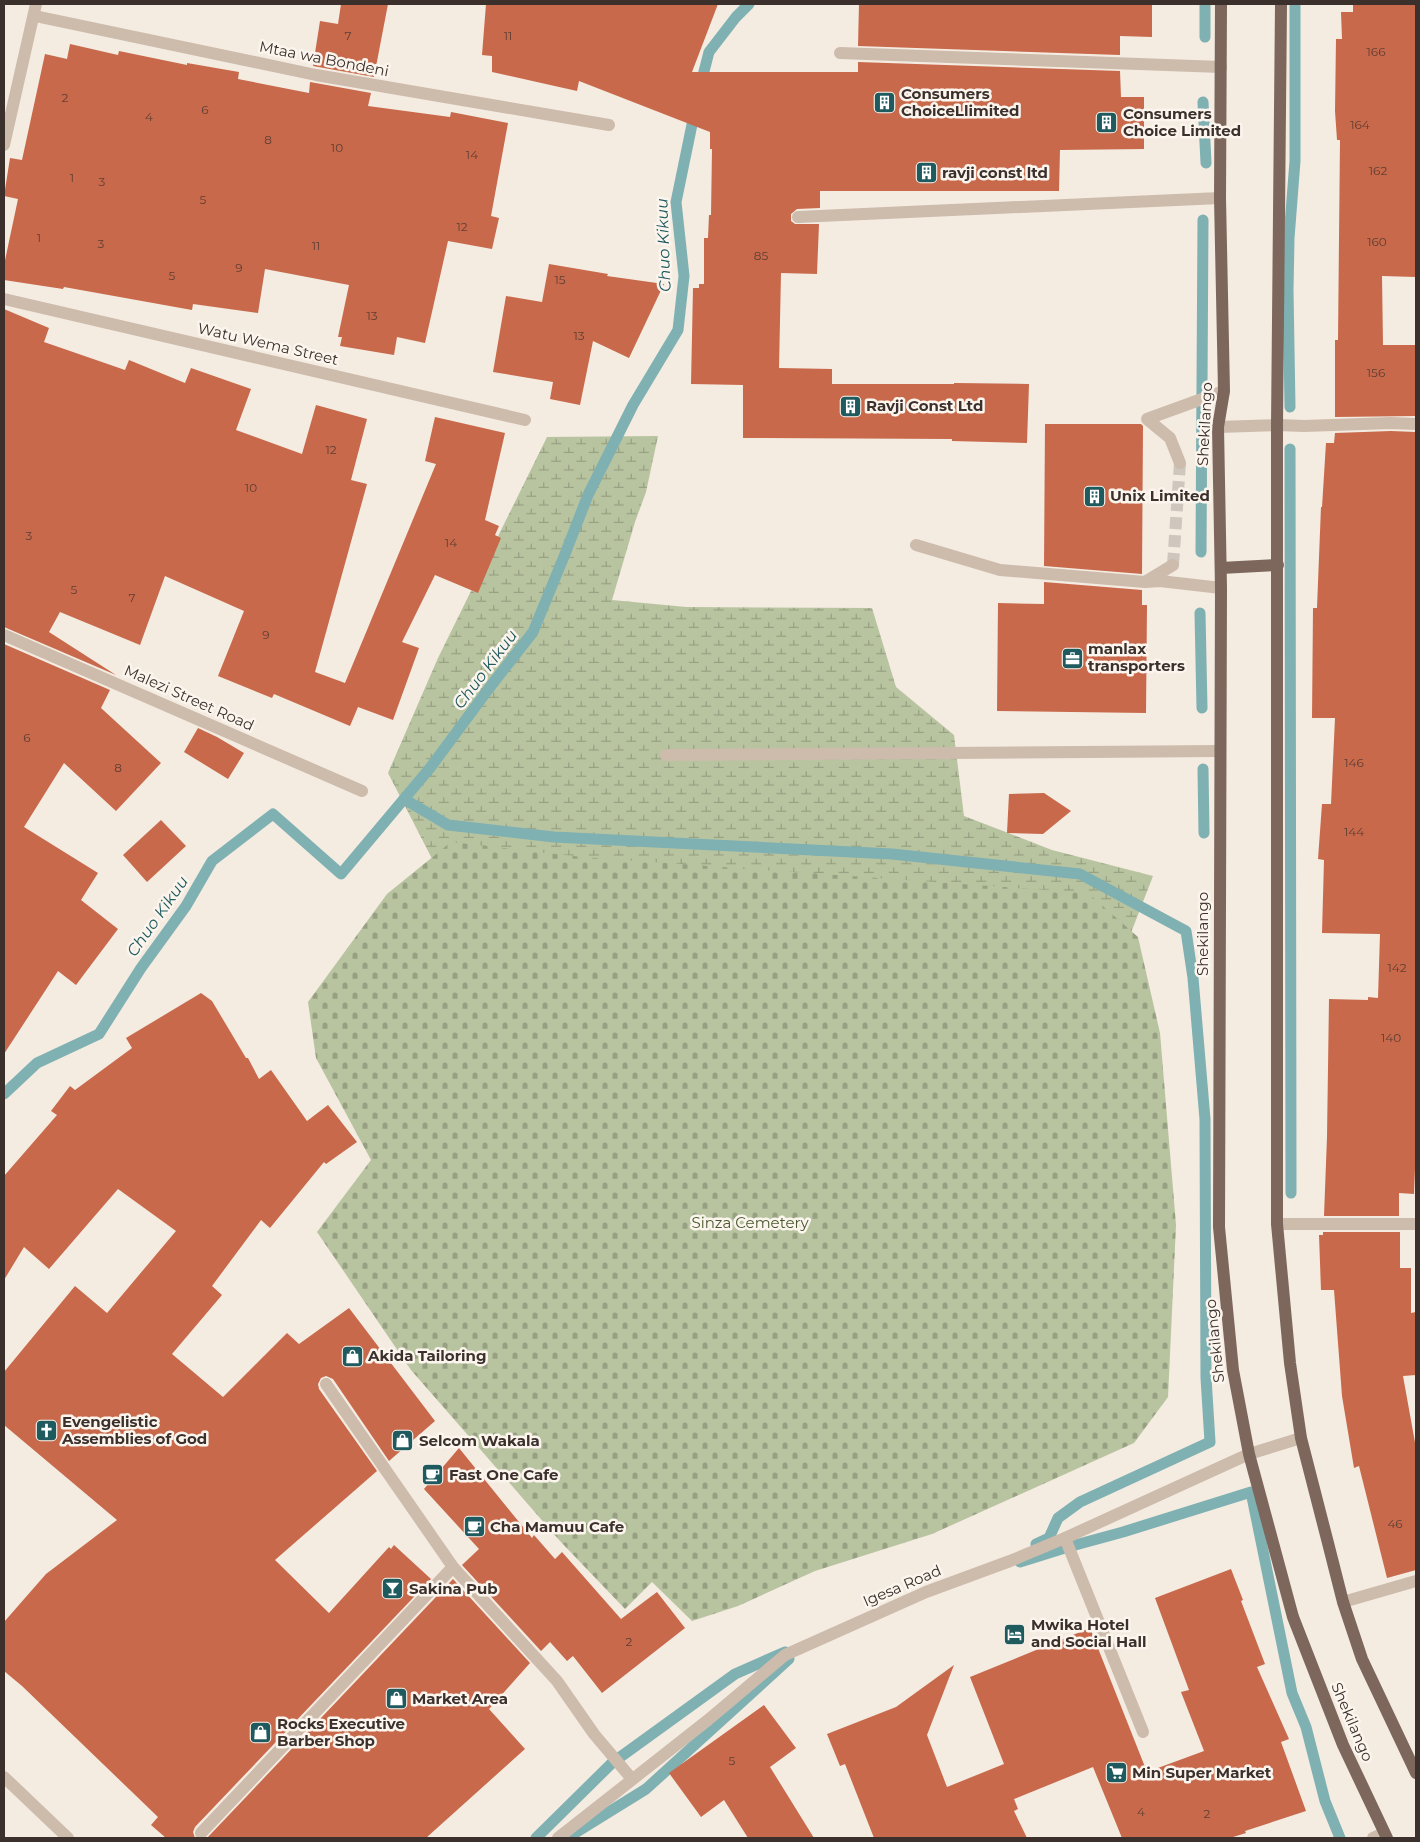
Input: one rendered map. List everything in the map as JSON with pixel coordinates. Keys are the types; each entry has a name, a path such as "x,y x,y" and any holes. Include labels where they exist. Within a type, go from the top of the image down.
{"main road":[{"name":"Shekilango","path":"1221,4 1220,198 1224,391 1218,427 1221,588 1219,1227 1233,1370 1249,1454 1292,1617 1382,1836"},
{"path":"1281,4 1276,425 1278,565 1277,1224 1290,1362 1301,1438 1343,1602 1362,1660 1416,1773"},
{"path":"1220,568 1278,565"}],"street":[{"path":"4,145 36,10"},
{"name":"Mtaa wa Bondeni","path":"36,10 316,75 609,125"},
{"path":"840,53 1221,67"},
{"path":"798,217 1220,198"},
{"name":"Watu Wema Street","path":"4,299 525,420"},
{"path":"1180,463 1170,438 1147,419 1224,391"},
{"path":"1218,427 1416,424"},
{"path":"916,545 1000,570 1145,582 1160,581 1221,588"},
{"path":"1145,582 1173,565"},
{"name":"Malezi Street Road","path":"4,635 362,791"},
{"path":"666,755 1220,751"},
{"path":"1277,1224 1416,1224"},
{"path":"326,1384 453,1567 557,1681 594,1734 632,1779"},
{"name":"Igesa Road","path":"558,1838 746,1689 785,1655 926,1592 1010,1561 1065,1538 1249,1454 1301,1438"},
{"path":"1065,1538 1143,1732"},
{"path":"201,1833 453,1567"},
{"path":"1343,1602 1416,1581"},
{"path":"4,1777 68,1838"}],"green space":[{"path":"658,436 646,492 612,600 686,607 872,608 896,687 954,735 964,816 1052,850 1153,876 1115,974 445,884 388,773 438,658 547,437"},
{"name":"Sinza Cemetery","path":"451,842 582,857 1088,893 1138,937 1160,1033 1176,1225 1168,1397 1134,1443 932,1534 815,1571 738,1606 692,1621 652,1582 625,1609 560,1541 411,1370 317,1232 371,1160 316,1058 308,1002 387,894"}],"building":[{"path":"341,4 388,4 374,77 313,66 320,21 338,24"},
{"path":"486,4 718,4 692,72 858,72 858,62 1120,71 1121,97 1144,97 1144,149 1060,150 1059,191 820,191 820,208 797,209 791,214 791,221 795,224 819,224 817,274 781,273 779,368 832,369 832,384 1029,384 1027,443 952,441 952,439 743,438 743,385 691,384 693,288 699,288 699,284 704,284 704,238 708,238 709,215 711,215 712,149 710,149 710,132 579,81 577,91 492,72 492,56 482,55"},
{"path":"859,4 1152,4 1152,37 1120,36 1120,55 858,46"},
{"path":"1353,4 1416,4 1416,277 1382,276 1383,345 1416,345 1416,416 1335,417 1335,340 1338,340 1340,140 1337,140 1335,111 1336,39 1342,39 1341,12 1353,12"},
{"path":"70,44 118,55 119,51 187,65 187,63 239,72 238,79 309,93 310,82 371,93 368,106 450,117 451,112 508,123 491,216 499,218 492,249 448,241 425,343 397,337 394,355 340,346 342,337 338,337 349,285 265,269 258,313 193,304 192,310 64,287 63,289 4,280 4,265 18,199 4,196 10,158 22,160 45,54 67,59"},
{"path":"549,264 608,274 607,276 664,284 629,358 593,341 580,405 550,399 553,382 493,372 506,296 542,302"},
{"path":"4,309 49,328 44,342 125,370 129,360 185,383 191,368 251,389 236,430 302,454 316,405 367,419 351,480 367,484 315,672 345,683 436,464 425,461 435,417 505,433 485,520 499,526 495,535 501,538 478,593 435,575 402,642 419,648 393,720 358,707 350,726 274,694 272,698 218,676 244,611 165,576 140,645 60,612 49,632 116,675 4,627"},
{"name":"Unix Limited","path":"1045,424 1141,424 1143,426 1142,574 1044,566"},
{"path":"1416,432 1416,1144 1414,1194 1399,1193 1399,1216 1324,1216 1329,999 1368,1000 1368,997 1378,998 1380,934 1322,933 1324,860 1318,859 1322,804 1331,804 1335,718 1312,718 1313,608 1317,608 1321,507 1326,443 1334,443 1335,433"},
{"name":"manlax transporters","path":"1044,582 1142,590 1142,605 1147,605 1146,713 997,711 998,603 1044,604"},
{"path":"4,644 110,690 101,708 161,763 116,811 64,763 24,827 98,873 81,900 118,929 76,985 58,971 4,1054"},
{"path":"198,728 244,753 228,779 184,752"},
{"path":"1044,793 1071,811 1043,834 1007,833 1009,794"},
{"path":"161,820 186,846 147,882 123,855"},
{"path":"201,993 212,1001 259,1079 271,1070 307,1121 328,1105 357,1142 326,1164 324,1162 270,1228 261,1220 212,1286 222,1295 172,1354 223,1397 287,1333 299,1344 349,1308 435,1421 389,1461 333,1379 326,1376 321,1378 318,1384 319,1389 377,1471 275,1560 329,1613 389,1547 391,1549 394,1545 431,1579 195,1827 193,1832 195,1838 166,1838 151,1825 158,1817 4,1671 4,1622 46,1574 117,1520 4,1425 4,1372 75,1286 107,1313 176,1231 118,1189 49,1269 24,1247 4,1280 4,1176 57,1115 51,1111 70,1086 75,1090 132,1048 126,1038"},
{"path":"1323,1232 1400,1232 1400,1268 1411,1268 1411,1313 1416,1312 1416,1375 1403,1376 1416,1448 1416,1570 1387,1578 1359,1466 1354,1468 1342,1396 1334,1290 1321,1290 1319,1235 1323,1235"},
{"path":"459,1448 532,1538 534,1535 555,1559 562,1552 621,1619 657,1592 685,1628 602,1693 573,1656 567,1661 550,1642 541,1651 462,1565 479,1549 424,1489"},
{"path":"1231,1569 1265,1664 1257,1667 1289,1739 1281,1742 1306,1811 1245,1831 1246,1833 1230,1838 1122,1838 1093,1767 1014,1799 1018,1809 1014,1811 1027,1838 874,1838 845,1764 840,1766 827,1734 896,1707 954,1665 927,1735 947,1787 1004,1764 970,1677 1090,1628 1147,1772 1204,1751 1181,1692 1189,1690 1155,1598"},
{"path":"453,1579 530,1663 489,1709 525,1749 426,1838 207,1838"},
{"path":"764,1705 796,1748 770,1767 814,1838 748,1838 724,1800 701,1817 669,1773"}],"waterway":[{"name":"Chuo Kikuu","path":"700,87 709,52 736,17 749,4"},
{"path":"1205,4 1205,37"},
{"path":"1290,407 1288,290 1289,238 1295,161 1295,4"},
{"path":"1203,102 1206,163"},
{"name":"Chuo Kikuu","path":"4,1094 37,1063 99,1034 141,968 186,906 212,861 273,814 341,874 430,768 533,632 588,495 633,405 678,330 684,276 676,202 695,110"},
{"path":"1201,552 1203,220"},
{"path":"1290,449 1291,1193"},
{"path":"1200,613 1202,708"},
{"path":"1203,769 1204,833"},
{"path":"404,799 448,825 554,837 892,854 1080,874 1186,931 1193,978 1205,1119 1206,1378 1210,1442 1080,1502 1058,1518 1049,1538 1036,1544"},
{"path":"1020,1562 1251,1492 1292,1693 1306,1727 1325,1801 1340,1838"},
{"path":"536,1838 612,1763 735,1674 785,1652"},
{"path":"567,1838 646,1789 789,1659"}],"tunnel":[{"path":"1173,565 1180,463"}],"place":[{"name":"Consumers ChoiceLlimited","path":"885,103"},
{"name":"Consumers Choice Limited","path":"1107,123"},
{"name":"ravji const ltd","path":"926,173"},
{"name":"Ravji Const Ltd","path":"850,406"},
{"name":"Unix Limited","path":"1094,496"},
{"name":"manlax transporters","path":"1072,658"},
{"name":"Akida Tailoring","path":"352,1356"},
{"name":"Evengelistic Assemblies of God","path":"46,1431"},
{"name":"Selcom Wakala","path":"403,1441"},
{"name":"Fast One Cafe","path":"433,1475"},
{"name":"Cha Mamuu Cafe","path":"474,1527"},
{"name":"Sakina Pub","path":"393,1589"},
{"name":"Mwika Hotel and Social Hall","path":"1015,1634"},
{"name":"Market Area","path":"396,1699"},
{"name":"Rocks Executive Barber Shop","path":"261,1733"},
{"name":"Min Super Market","path":"1116,1773"}]}
